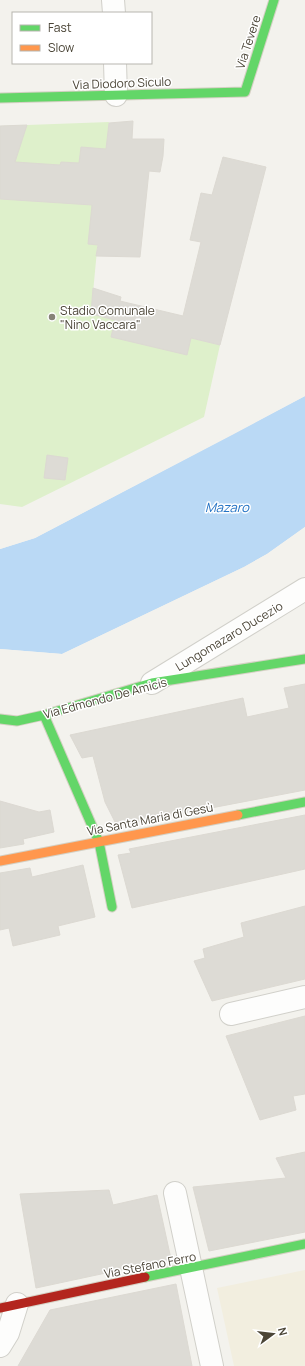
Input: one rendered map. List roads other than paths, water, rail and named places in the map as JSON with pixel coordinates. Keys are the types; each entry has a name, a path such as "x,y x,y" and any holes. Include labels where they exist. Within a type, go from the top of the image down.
{"street":[{"path":"113,0 114,12"},
{"name":"Via Tevere","path":"245,92 274,0"},
{"path":"115,64 116,95"},
{"name":"Via Diodoro Siculo","path":"0,98 245,92"},
{"name":"Lungomazaro Ducezio","path":"152,683 305,589"},
{"name":"Via Edmondo De Amicis","path":"6,722 44,715 152,683 305,659"},
{"path":"44,715 99,842 112,907"},
{"name":"Via Santa Maria di Gesù","path":"0,860 305,802"},
{"path":"231,1014 305,997"},
{"path":"175,1193 212,1366"},
{"name":"Via Stefano Ferro","path":"9,1306 305,1244"},
{"path":"0,1346 8,1333 9,1306"}],"water":[{"name":"Mazaro","path":"305,396 305,527 267,554 244,567 62,654 0,649 0,549 35,538"}],"place":[{"name":"Stadio Comunale \"Nino Vaccara\"","path":"52,317"}]}
